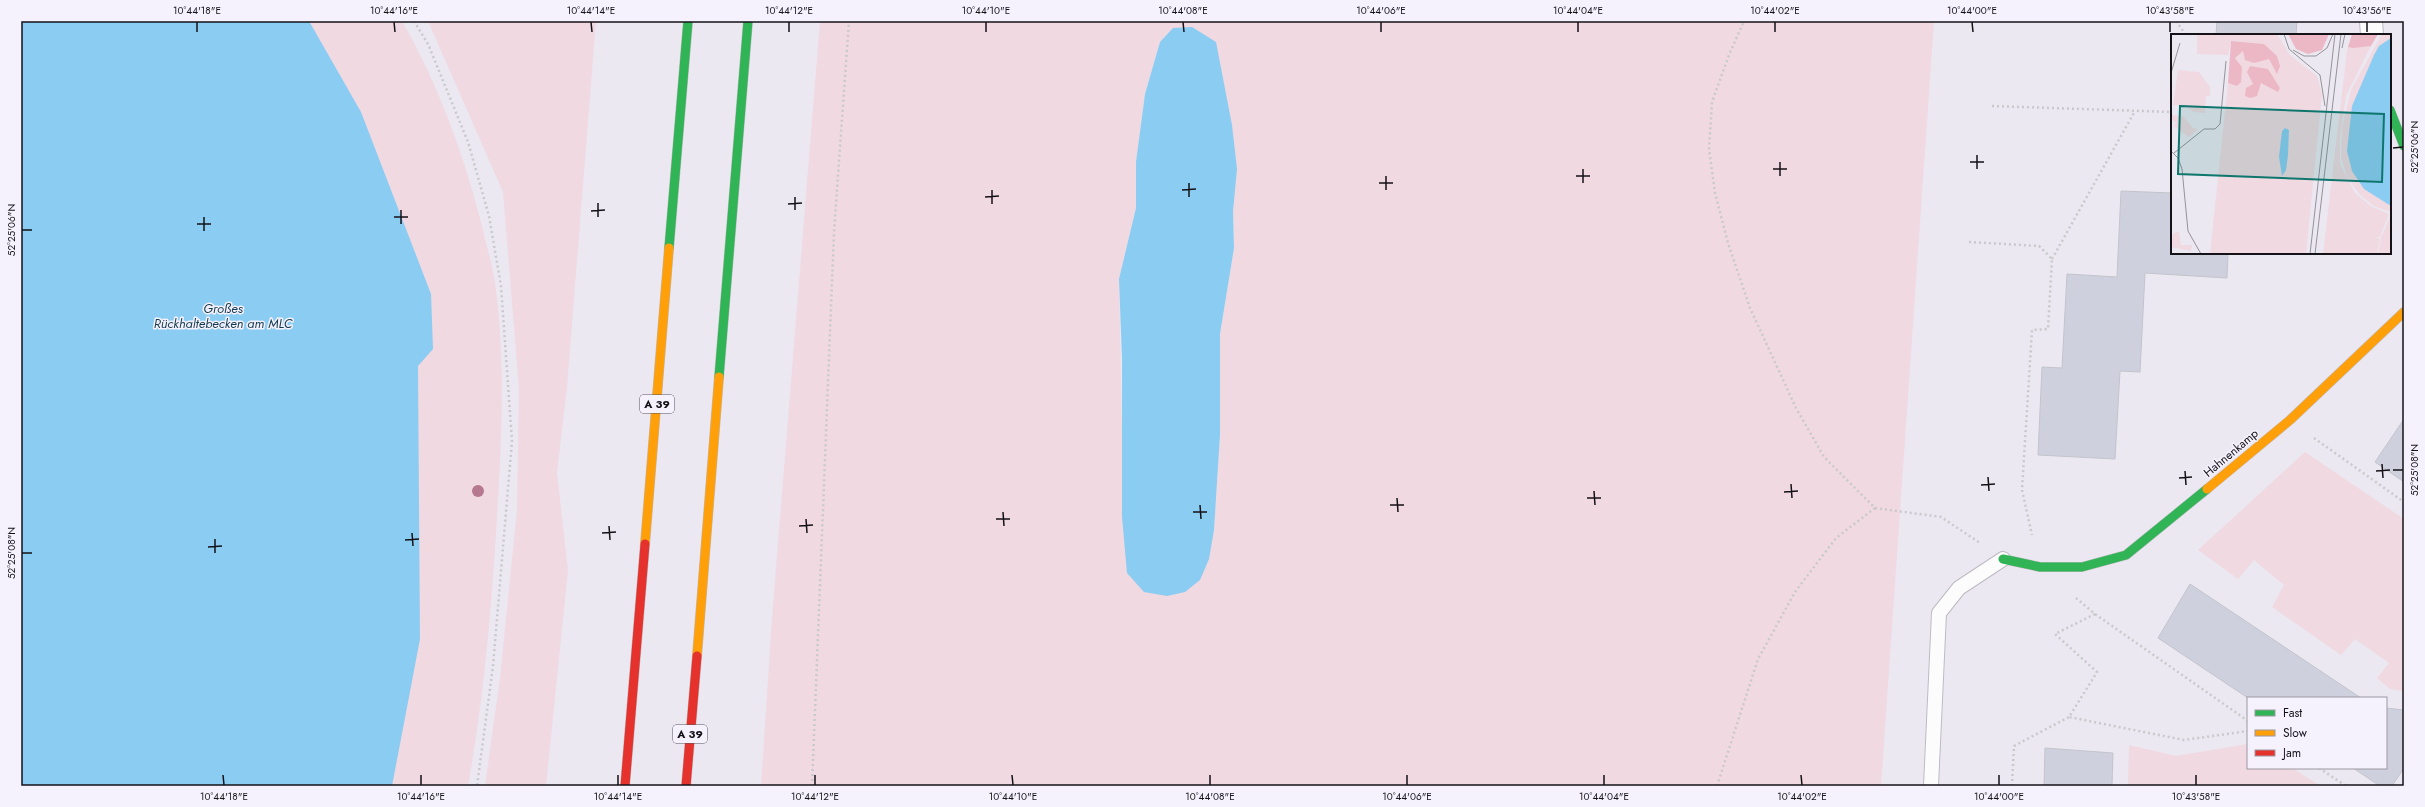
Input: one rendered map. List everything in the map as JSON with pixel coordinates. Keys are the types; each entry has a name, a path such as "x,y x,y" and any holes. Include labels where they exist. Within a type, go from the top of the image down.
{"main road":[{"name":"A 39","path":"625,786 688,21"},
{"name":"A 39","path":"686,786 748,21"},
{"path":"2391,113 2404,146"},
{"name":"Hahnenkamp","path":"2003,559 2040,567 2082,567 2126,555 2290,420 2404,312"},
{"path":"694,681 698,764"}],"street":[{"path":"2371,21 2372,34"}],"lane":[{"path":"1930,786 1939,613 1959,588 2003,559"}],"path":[{"path":"414,21 428,44 468,142 489,216 501,286 512,441 493,666 477,786"},
{"path":"812,786 834,232 849,21"},
{"path":"1744,21 1729,55 1712,102 1709,149 1715,193 1728,243 1750,308 1796,408 1824,457 1875,508 1941,517 2003,559"},
{"path":"2176,21 2185,34"},
{"path":"1992,106 2171,112"},
{"path":"2135,111 2052,259 2048,328 2032,330 2022,490 2040,567 2095,614 2247,720"},
{"path":"1969,242 2039,246 2052,259"},
{"path":"2290,420 2404,502"},
{"path":"1717,786 1758,659 1795,592 1836,538 1875,508"},
{"path":"2012,786 2014,746 2069,718 2097,672 2054,634 2095,614"},
{"path":"2069,718 2184,740 2247,731"},
{"path":"2320,769 2346,786"}],"shaded area":[{"name":"Großes Rückhaltebecken am MLC","path":"21,21 402,21 428,71 450,122 476,203 494,276 498,306 502,366 502,396 495,550 483,685 468,786 21,786"},
{"path":"428,21 596,21 567,387 557,473 568,570 546,786 485,786 500,678 517,510 519,389 503,192"},
{"path":"820,21 1934,21 1881,786 761,786 772,618","holes":["1160,42 1233,211 1234,248 1220,334 1220,435 1214,530 1122,431 1119,279 1136,208 1136,162 1145,94"]},
{"path":"2305,452 2404,519 2404,691 2390,689 2377,678 2389,663 2355,639 2341,655 2272,607 2284,585 2254,560 2238,579 2198,550"},
{"path":"2247,744 2247,769 2294,769 2321,786 2128,786 2129,745 2176,756"}],"water":[{"name":"Großes Rückhaltebecken am MLC","path":"21,21 309,21 361,112 431,294 433,349 418,366 420,639 392,786 21,786"},
{"path":"1192,27 1216,42 1232,125 1237,169 1233,211 1234,248 1220,334 1220,435 1214,530 1209,559 1200,580 1185,592 1167,596 1144,592 1127,573 1122,517 1122,359 1119,279 1136,208 1136,162 1145,94 1160,42 1173,28"}],"building":[{"path":"2217,21 2297,21 2296,34 2216,34"},
{"path":"2121,191 2171,193 2171,254 2228,254 2227,278 2145,273 2140,372 2120,371 2115,459 2038,455 2042,367 2062,368 2067,274 2117,277"},
{"path":"2404,419 2404,482 2375,462"},
{"path":"2190,584 2360,697 2247,697 2158,638"},
{"path":"2387,708 2404,710 2404,768 2392,786 2380,786 2354,769 2387,769"},
{"path":"2045,748 2113,753 2112,786 2044,786"}],"traffic: fast":[{"path":"669,248 688,21"},
{"path":"719,377 748,21"},
{"path":"2391,113 2404,146"},
{"path":"2003,559 2040,567 2082,567 2126,555 2207,489"}],"traffic: slow":[{"path":"645,544 669,248"},
{"path":"2207,489 2290,420 2404,312"},
{"path":"697,656 719,377"}],"traffic: jam":[{"path":"625,786 645,544"},
{"path":"686,786 697,656"}]}
